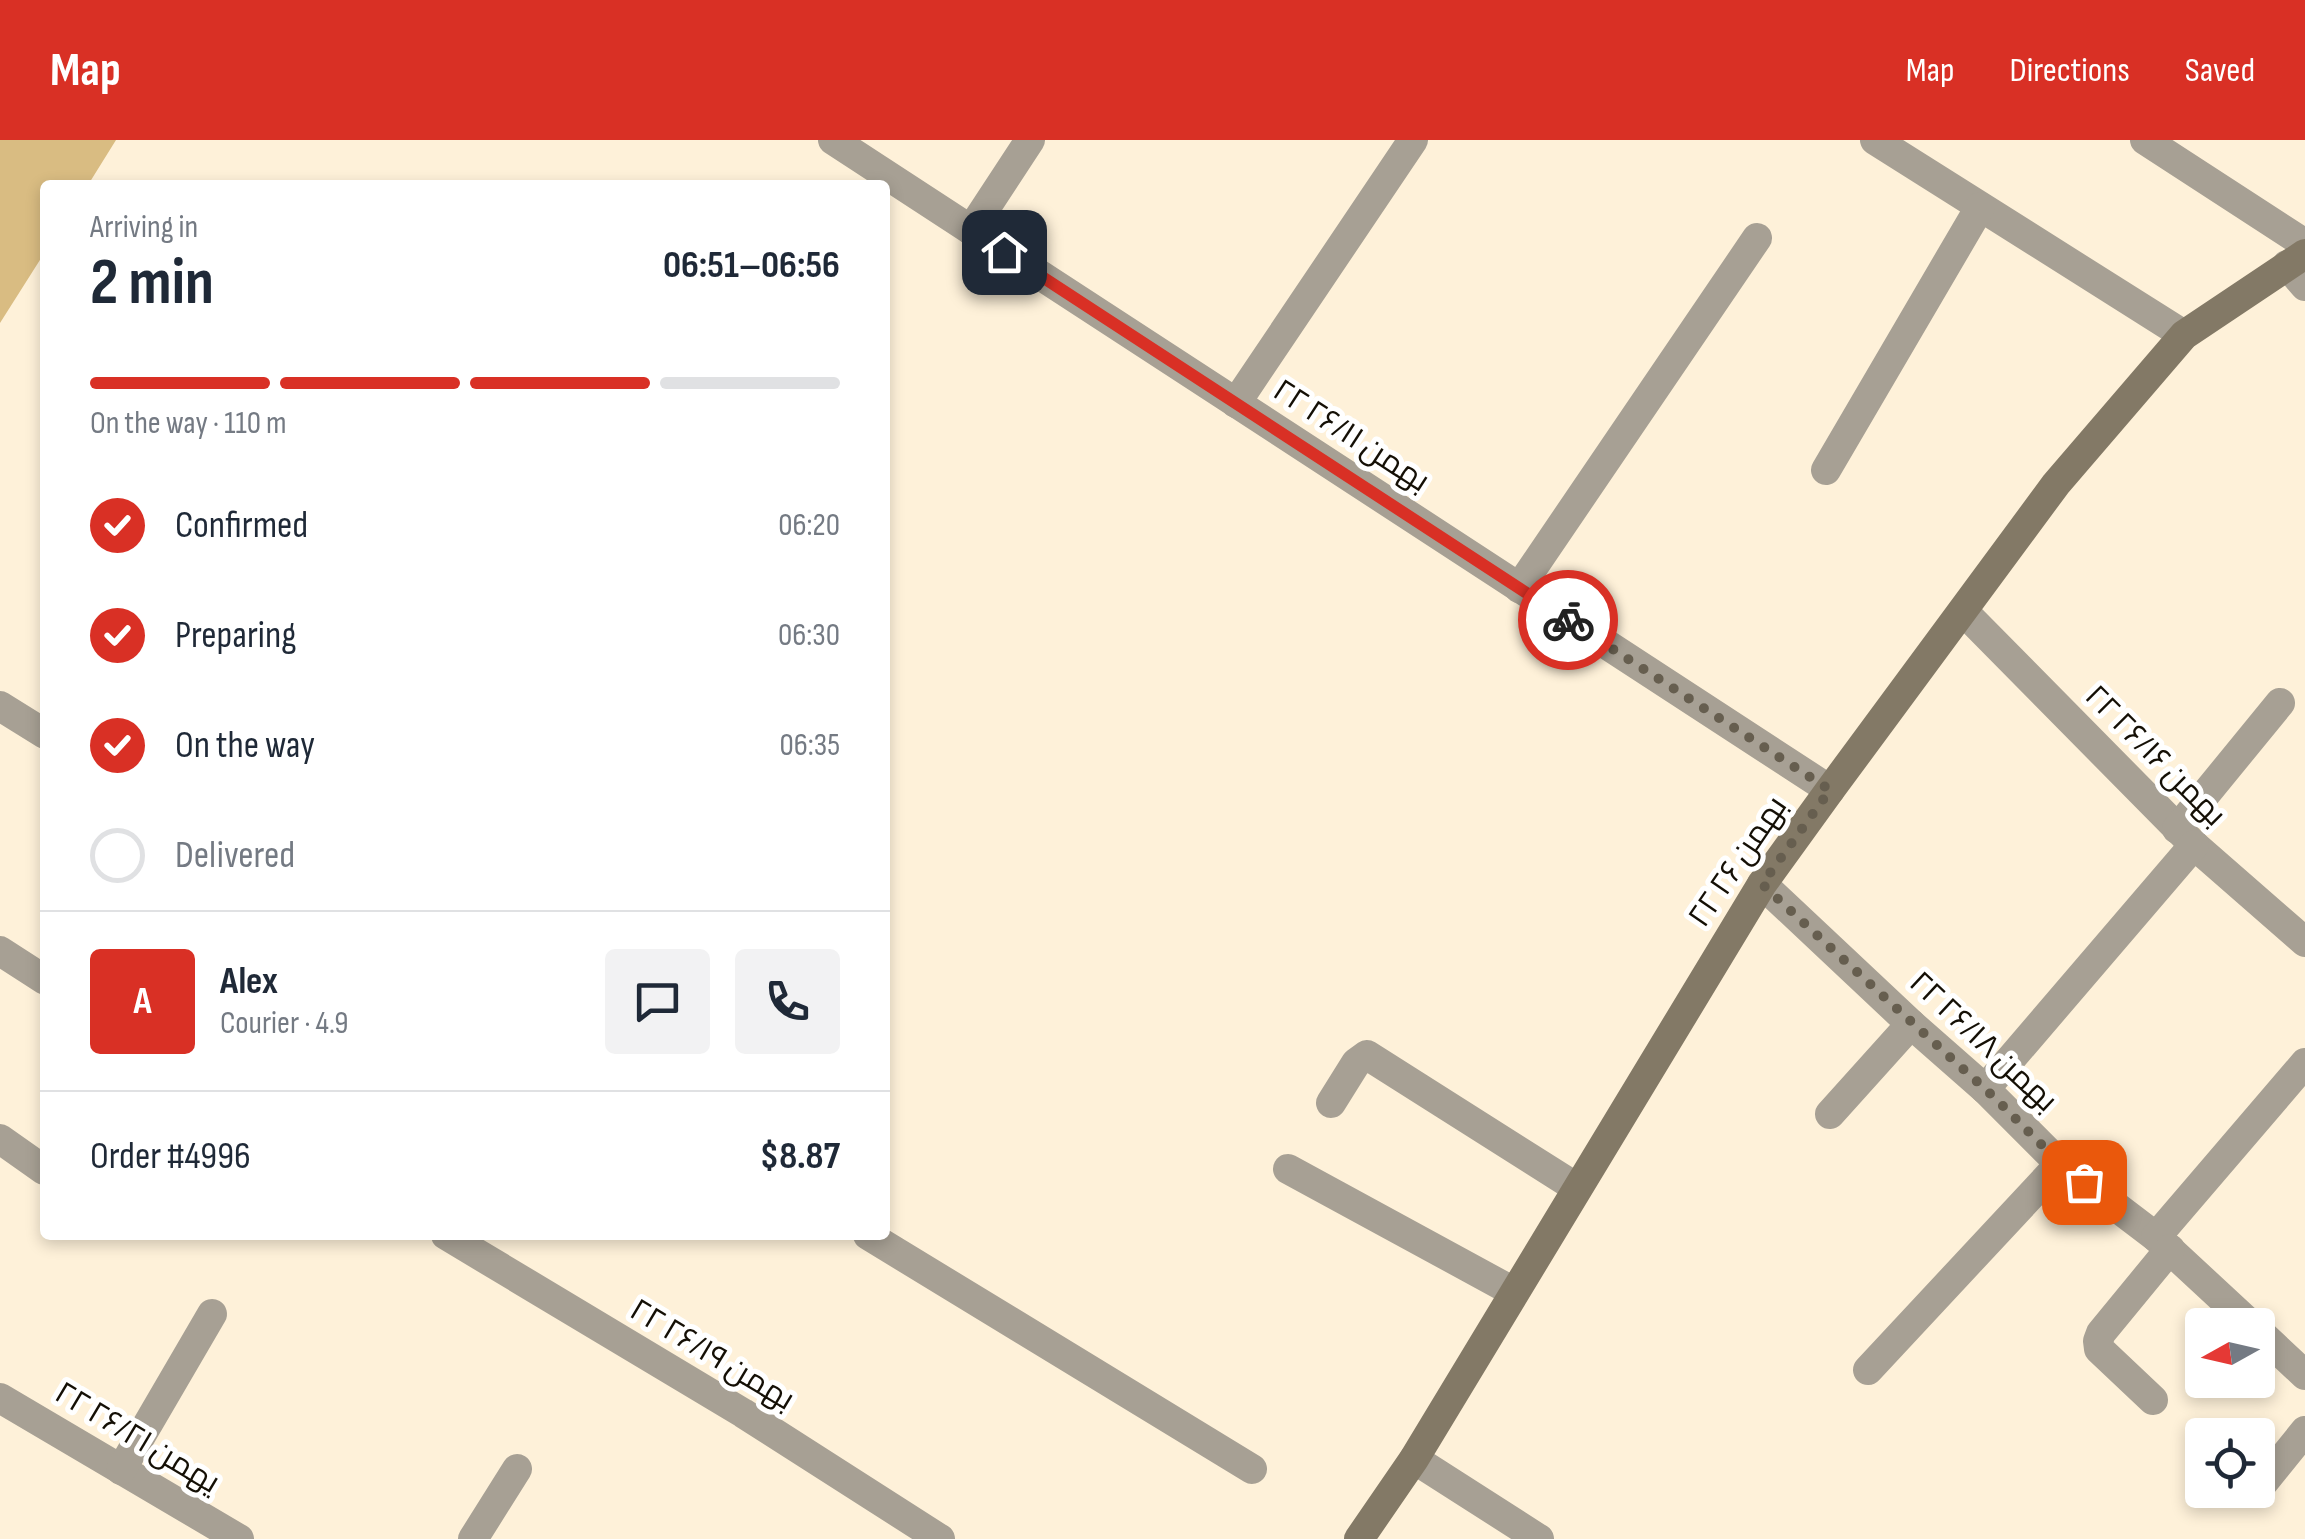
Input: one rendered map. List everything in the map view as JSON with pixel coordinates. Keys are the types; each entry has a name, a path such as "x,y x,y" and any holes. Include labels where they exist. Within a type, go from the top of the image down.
{"street":[{"name":"۲۲ بهمن ۲۶/۱۱","path":"834,140 1830,790"},
{"path":"971,230 1030,140"},
{"path":"1236,403 1414,140"},
{"path":"1875,140 2184,335"},
{"path":"2145,140 2301,262"},
{"path":"1826,470 1980,208"},
{"path":"1519,588 1758,238"},
{"name":"۲۲ بهمن ۲۶","path":"1360,1539 1414,1458 1762,884 1830,790 2056,484 2184,335 2301,262"},
{"name":"۲۲ بهمن ۲۶/۱۶","path":"1963,611 2185,837 2305,942"},
{"path":"1986,1090 2185,837 2280,703"},
{"path":"0,706 40,731"},
{"name":"۲۲ بهمن ۲۶/۱۸","path":"1762,884 1986,1090 2060,1164 2163,1243 2234,1308"},
{"path":"0,951 40,977"},
{"path":"1830,1114 1911,1024"},
{"path":"1330,1103 1356,1063 1367,1056 1577,1188"},
{"path":"2154,1400 2099,1349 2101,1333 2163,1243 2305,1063"},
{"path":"0,1139 40,1167"},
{"path":"1868,1370 2060,1164"},
{"path":"1288,1169 1514,1292"},
{"name":"۲۲ بهمن ۲۶/۱۹","path":"454,1240 743,1413 940,1539"},
{"path":"876,1240 1252,1469"},
{"path":"121,1470 212,1314"},
{"path":"2275,1346 2305,1374"},
{"name":"۲۲ یهمن ۲۶/۲۱","path":"0,1398 240,1539"},
{"path":"2275,1468 2305,1431"},
{"path":"1414,1458 1539,1539"},
{"path":"472,1539 517,1469"}],"shaded area":[{"path":"0,140 116,140 91,180 40,180 40,260 0,323"}],"way so far":[{"path":"1568,620 1830,790 1762,884 1986,1090 2060,1164 2084,1182"}],"route":[{"path":"1004,252 1568,620"}]}
